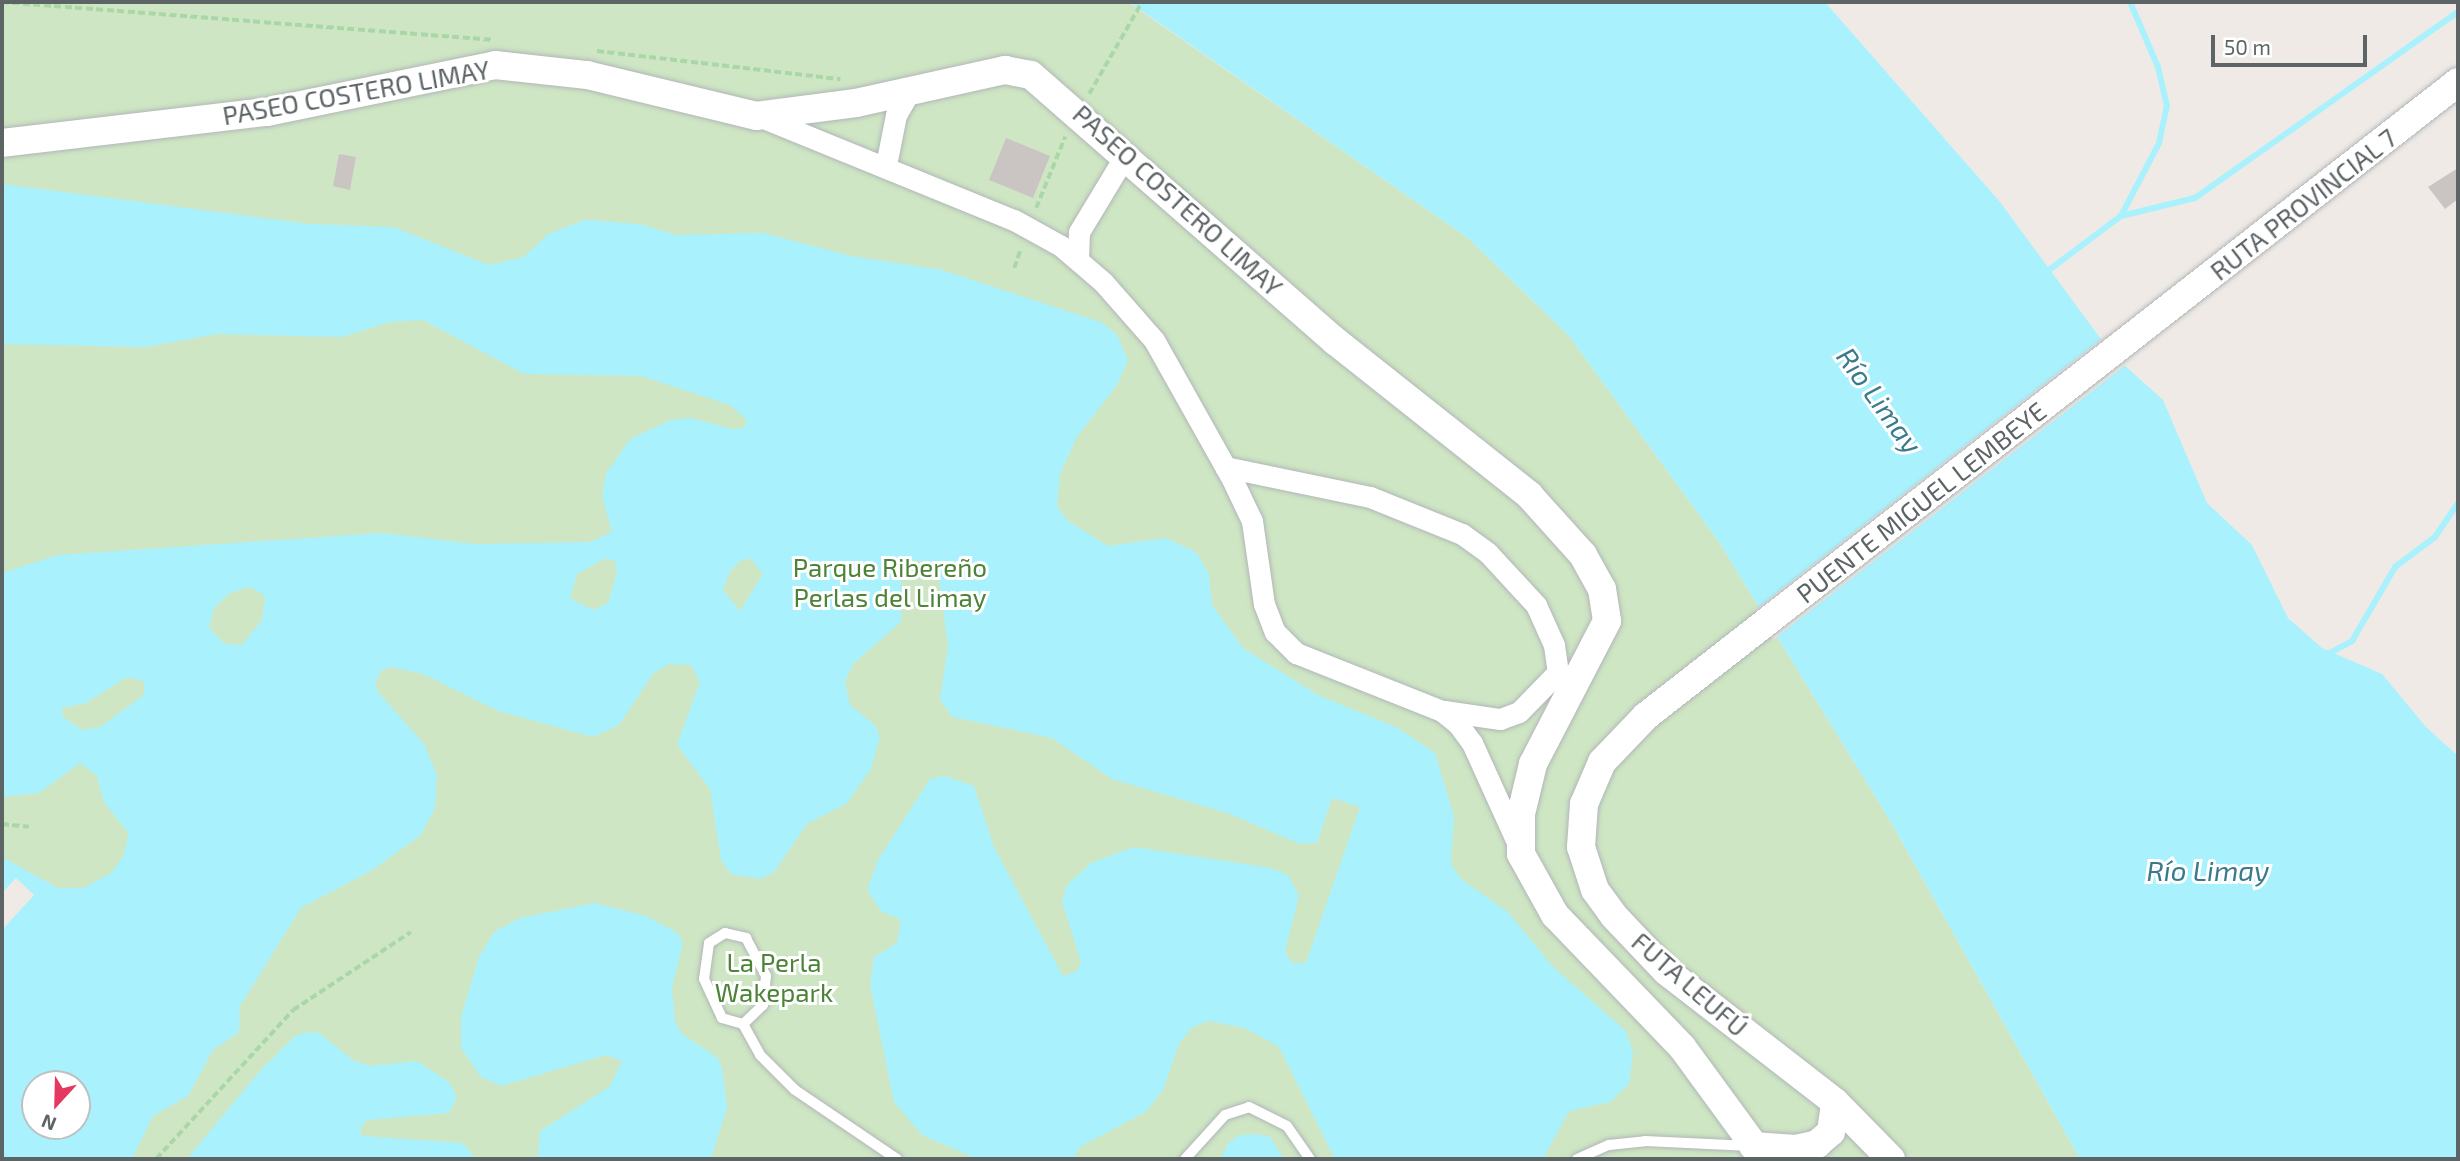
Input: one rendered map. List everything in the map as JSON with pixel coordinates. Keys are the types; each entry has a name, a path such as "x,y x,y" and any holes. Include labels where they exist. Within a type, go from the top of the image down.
{"street":[{"name":"PASEO COSTERO LIMAY","path":"2,143 267,112 495,65 586,75 756,116 1018,70 1044,82 1335,341 1507,477 1567,533 1602,589 1607,621 1564,678 1526,788 1521,854"},
{"name":"RUTA PROVINCIAL 7","path":"2148,326 2458,82"},
{"path":"886,165 896,115 910,91"},
{"path":"756,116 886,165 1014,220 1078,260 1154,340 1225,467 1252,521 1264,604 1275,632 1296,653 1354,681 1441,711 1500,719 1519,712 1564,678 1554,645 1536,605 1488,553 1462,534 1370,497 1225,467"},
{"path":"1078,260 1079,232 1126,154"},
{"name":"PUENTE MIGUEL LEMBEYE","path":"1694,679 2148,326"},
{"name":"FUTA LEUFÚ","path":"1694,679 1630,729 1602,762 1580,825 1585,867 1614,916 1666,971 1835,1102 1891,1159"},
{"path":"1441,711 1472,743 1521,854 1555,915 1682,1047 1759,1152 1817,1144 1831,1132 1835,1102"}],"lane":[{"path":"743,1024 763,1006 766,976 746,938 725,933 709,943 704,979 723,1017 743,1024 760,1055 795,1090 897,1159"},
{"path":"1185,1159 1225,1115 1249,1107 1287,1126 1310,1159"},
{"path":"1577,1159 1609,1145 1645,1141 1759,1152"}],"path":[{"path":"1133,16 1142,2"},
{"path":"2,824 29,827"},
{"path":"156,1159 293,1010 411,932"}],"green space":[{"name":"Parque Ribereño Perlas del Limay","path":"2,2 1128,2 1468,238 1569,336 1719,542 1892,824 2080,1159 2,1159"}],"water":[{"name":"Río Limay","path":"1129,2 1825,2 2000,202 2112,354 2163,400 2207,503 2252,545 2288,618 2322,648 2382,674 2426,727 2458,756 2458,1159 2080,1159 1892,824 1719,542 1569,336 1468,238"},
{"path":"2,184 310,224 393,227 489,265 524,257 548,234 585,220 640,224 676,235 763,233 851,256 942,270 1103,323 1117,335 1128,360 1117,385 1077,437 1060,474 1057,506 1067,520 1108,546 1166,538 1196,552 1209,574 1212,605 1243,648 1318,695 1398,728 1435,753 1454,816 1451,864 1461,879 1508,912 1553,967 1626,1031 1633,1052 1629,1084 1610,1102 1569,1111 1543,1159 1335,1159 1279,1047 1245,1028 1208,1021 1191,1028 1179,1044 1163,1090 1147,1111 1080,1147 1073,1159 977,1159 922,1135 894,1102 870,985 874,957 897,943 901,920 881,911 867,890 878,860 930,779 945,776 974,786 994,847 1063,976 1077,971 1081,962 1062,901 1067,885 1091,863 1134,847 1271,868 1288,875 1299,895 1285,952 1292,963 1306,963 1360,807 1332,798 1317,843 1300,844 1227,813 1112,779 1052,738 952,717 940,699 948,646 937,564 902,558 901,622 853,664 845,682 850,705 875,725 880,737 871,769 847,803 807,824 774,872 760,879 731,874 721,860 710,789 677,745 700,682 691,665 669,664 653,674 619,725 593,737 498,711 423,674 390,667 381,671 375,683 378,692 424,744 437,775 435,808 421,835 374,869 301,908 240,1006 239,1032 213,1050 188,1096 153,1116 132,1159 2,1159 2,857 58,888 83,888 111,873 123,857 129,834 104,802 97,776 80,763 39,793 2,797 2,573 58,555 382,533 474,544 590,542 612,532 602,496 606,474 630,439 671,420 691,418 733,429 744,428 747,420 730,405 641,376 524,374 423,320 390,322 342,337 217,334 146,347 2,344","holes":["606,558 615,561 617,572 608,603 593,610 570,598 577,574","743,559 751,559 763,574 740,611 723,590 730,571","250,587 265,596 262,620 242,645 225,644 209,628 214,608 230,593","127,677 144,681 144,695 100,727 82,730 63,717 62,708 86,703"]},
{"path":"595,903 646,916 678,933 683,944 672,987 675,1022 682,1034 717,1057 722,1068 727,1108 711,1159 538,1159 540,1131 609,1087 622,1061 606,1055 501,1086 481,1077 461,1048 461,1017 479,957 494,932 520,918"},
{"path":"307,1032 319,1033 354,1061 371,1066 417,1061 449,1082 457,1097 449,1113 367,1120 360,1128 362,1136 463,1143 476,1159 187,1159 259,1072 295,1036"},
{"path":"1240,1135 1270,1137 1284,1159 1221,1159 1228,1143"}],"pier":[{"path":"2104,337 2127,364 1773,640 1755,610"},
{"path":"16,878 34,895 2,930 2,893"}],"building":[{"path":"1006,138 1050,156 1033,198 989,180"},
{"path":"339,154 356,157 350,190 333,186"},
{"path":"2458,168 2458,199 2445,209 2428,187"}],"waterway":[{"path":"2121,216 2159,143 2167,106 2158,67 2130,2"},
{"path":"2045,273 2121,216 2195,198 2458,12"},
{"path":"2326,655 2352,641 2395,567 2435,537 2458,503"}],"park label":[{"name":"La Perla Wakepark","path":"774,976"}]}
